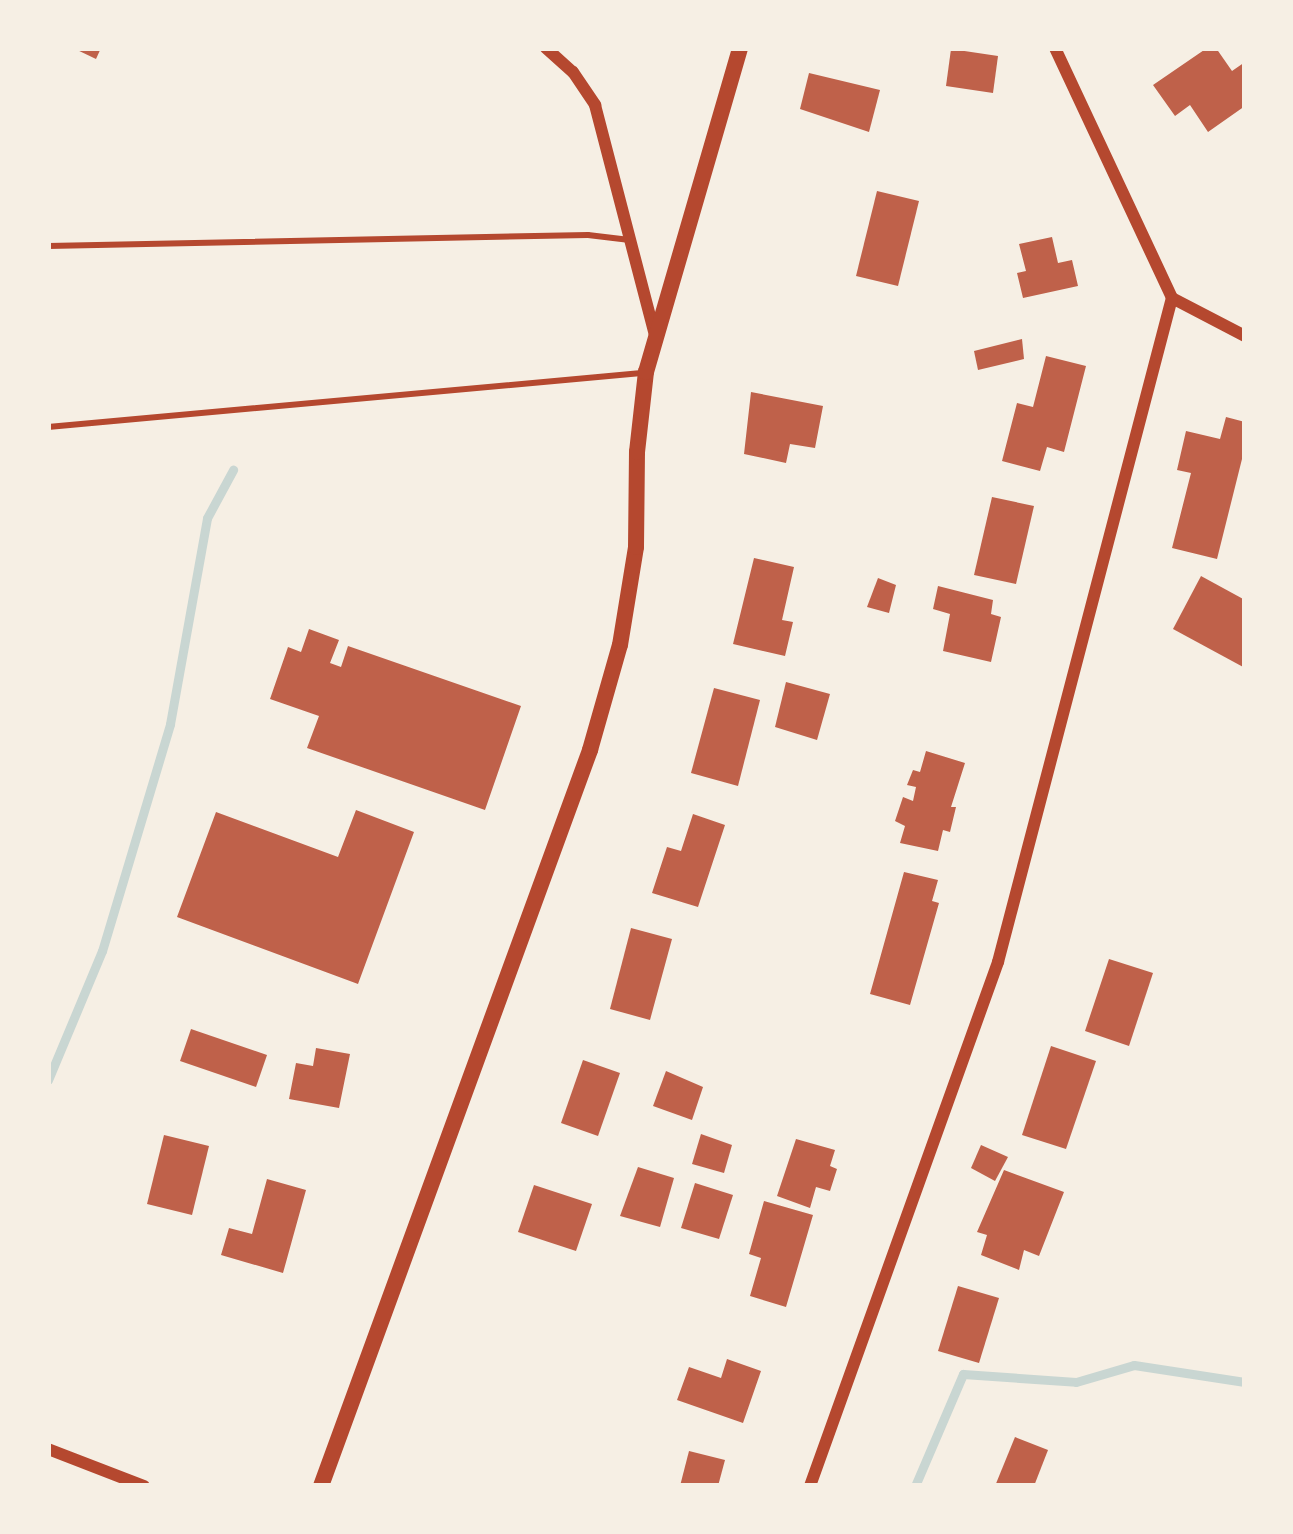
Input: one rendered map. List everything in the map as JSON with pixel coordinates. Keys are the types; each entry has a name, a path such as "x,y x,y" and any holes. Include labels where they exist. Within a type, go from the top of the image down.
{"street":[{"path":"546,48 573,72 595,106 634,240 655,335"},
{"path":"321,1486 590,750 620,645 636,547 637,452 646,372 740,48"},
{"path":"1055,48 1172,298 1245,336"},
{"path":"810,1486 998,962 1172,298"},
{"path":"48,1449 144,1486"}],"lane":[{"path":"48,246 588,235 634,240"},
{"path":"48,427 646,372"}],"building":[{"path":"73,48 101,48 96,59"},
{"path":"1207,48 1216,48 1232,71 1245,62 1245,106 1208,132 1190,105 1175,116 1153,85"},
{"path":"951,49 998,56 993,93 946,86"},
{"path":"809,73 880,90 869,132 800,109"},
{"path":"877,191 919,201 898,286 856,276"},
{"path":"1052,237 1058,263 1072,260 1078,286 1023,298 1017,273 1026,271 1019,244"},
{"path":"1022,339 1024,359 978,370 974,351"},
{"path":"1046,356 1086,366 1064,452 1047,447 1040,471 1002,461 1017,403 1033,407"},
{"path":"751,392 823,406 815,448 790,444 786,463 744,454"},
{"path":"1226,417 1245,422 1245,447 1217,559 1172,548 1191,473 1177,470 1186,431 1220,439"},
{"path":"992,497 1034,506 1016,584 974,575"},
{"path":"754,558 794,567 782,620 793,622 785,656 733,644"},
{"path":"1201,576 1245,600 1245,668 1173,629"},
{"path":"878,578 896,585 889,613 867,607"},
{"path":"938,586 993,600 991,614 1001,617 991,662 943,651 950,614 933,609"},
{"path":"309,629 339,640 330,663 341,667 348,646 521,706 485,810 307,748 319,716 270,699 288,647 301,652"},
{"path":"786,682 830,694 817,740 775,727"},
{"path":"714,688 760,700 738,786 691,773"},
{"path":"926,751 965,763 951,807 956,807 950,832 943,830 938,851 900,843 905,826 895,821 903,797 913,801 916,787 907,785 913,770 920,772"},
{"path":"356,810 414,832 358,984 177,917 216,812 338,857"},
{"path":"693,814 725,825 698,907 652,893 667,847 681,851"},
{"path":"904,872 938,880 932,901 939,903 910,1005 870,994"},
{"path":"631,928 672,939 650,1020 610,1009"},
{"path":"1109,959 1153,973 1129,1046 1085,1031"},
{"path":"191,1029 267,1055 256,1087 180,1061"},
{"path":"1051,1046 1096,1061 1066,1149 1022,1135"},
{"path":"316,1048 350,1054 339,1108 289,1099 296,1063 313,1066"},
{"path":"583,1060 620,1073 598,1136 561,1123"},
{"path":"666,1071 703,1087 692,1120 653,1106"},
{"path":"701,1134 732,1145 724,1173 692,1164"},
{"path":"164,1135 209,1146 192,1215 147,1204"},
{"path":"796,1139 835,1150 830,1166 837,1169 830,1191 816,1187 810,1208 777,1196"},
{"path":"981,1145 1008,1157 995,1181 971,1168"},
{"path":"638,1167 674,1178 660,1227 620,1216"},
{"path":"1004,1170 1064,1192 1039,1256 1024,1250 1019,1270 981,1255 987,1235 977,1232"},
{"path":"267,1179 306,1190 283,1273 221,1255 229,1228 252,1234"},
{"path":"695,1183 733,1195 719,1239 681,1228"},
{"path":"534,1185 592,1204 576,1251 518,1232"},
{"path":"764,1201 813,1215 786,1307 750,1296 761,1258 749,1254"},
{"path":"958,1286 999,1298 979,1363 938,1351"},
{"path":"727,1359 761,1371 743,1423 677,1400 689,1367 721,1378"},
{"path":"1015,1437 1048,1450 1034,1486 995,1486"},
{"path":"689,1451 725,1460 718,1486 680,1486"}],"waterway":[{"path":"48,1080 102,951 170,724 207,518 233,470"},
{"path":"915,1486 963,1374 1076,1382 1134,1365 1245,1382"}]}
